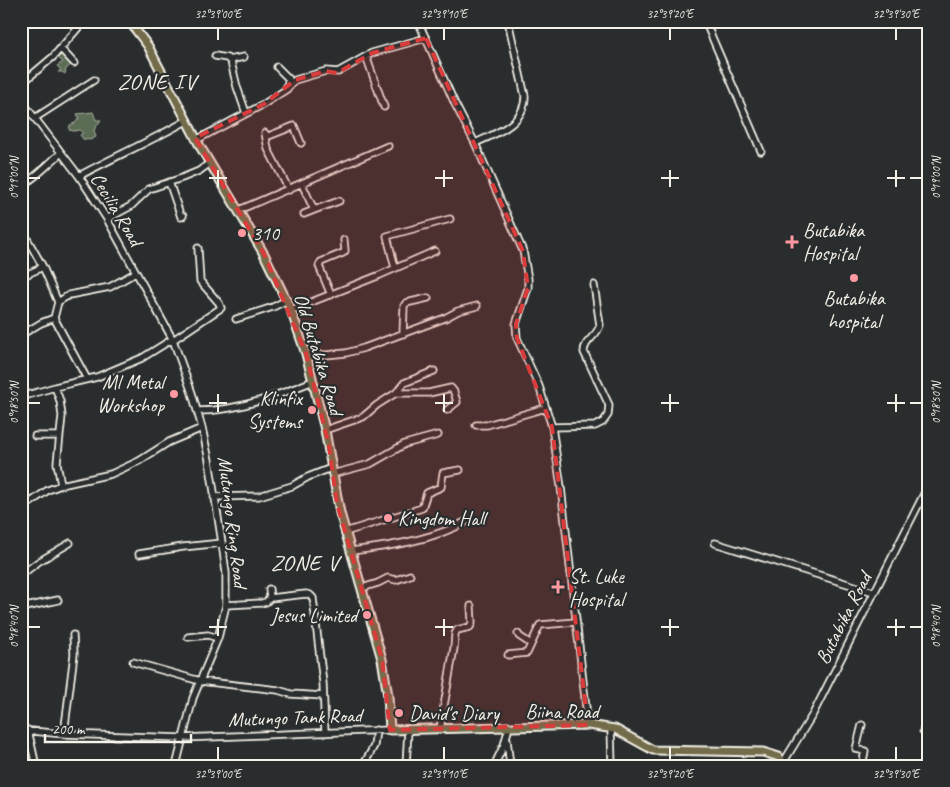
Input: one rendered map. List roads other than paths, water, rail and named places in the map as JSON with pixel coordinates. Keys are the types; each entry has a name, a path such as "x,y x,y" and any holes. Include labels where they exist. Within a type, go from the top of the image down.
{"main road":[{"name":"Old Butabika Road","path":"129,21 148,46 195,138 264,254 290,310 306,354 329,446 338,504 345,532 384,664 390,730"},
{"name":"Biina Road","path":"390,730 440,730 588,724 611,728 653,750 763,752 778,756 783,765"}],"street":[{"path":"21,84 61,49 84,21"},
{"path":"418,21 523,251 528,288 516,324 517,338 538,386 552,427 561,487 588,724"},
{"path":"475,143 514,123 521,115 525,106 525,96 508,21"},
{"path":"705,21 761,151"},
{"path":"195,138 200,138 264,104 284,91 295,80 326,71 338,72 366,56 426,38"},
{"path":"61,49 74,63"},
{"path":"215,56 229,60 244,57"},
{"path":"366,56 384,107"},
{"path":"229,60 235,73 237,87 246,113"},
{"path":"277,67 289,79 284,91"},
{"path":"35,118 94,80"},
{"name":"Cecilia Road","path":"21,100 79,176 107,219 172,340"},
{"path":"79,176 118,155 164,134 186,121"},
{"path":"289,190 268,149 265,135 294,126 301,143"},
{"path":"239,210 388,146"},
{"path":"21,185 30,182 61,153"},
{"path":"107,219 131,206 149,189 199,171 210,163"},
{"path":"169,182 181,217 184,216"},
{"path":"302,184 314,210"},
{"path":"304,214 336,202 336,211"},
{"path":"395,268 386,236 450,219"},
{"path":"25,236 43,267 58,302 54,318 87,379"},
{"path":"331,295 319,266 321,262 345,251 344,240"},
{"path":"21,397 97,377 131,363 172,340 221,308 220,303 200,281 198,248"},
{"path":"290,310 331,295 435,251"},
{"path":"21,277 43,267"},
{"path":"58,302 69,295 110,287 135,273"},
{"path":"552,427 595,426 603,422 608,415 608,405 584,352 585,344 599,330 600,325 594,285"},
{"path":"403,334 404,306 406,303 428,298"},
{"path":"236,320 273,307 286,300"},
{"path":"306,354 346,353 403,334 458,311 477,306"},
{"path":"21,335 41,323 54,318"},
{"name":"Mutungo Ring Road","path":"172,340 198,411 202,428 209,460 226,573 226,605 218,638 193,698 176,766"},
{"path":"325,430 363,417 396,393 404,383 434,371"},
{"path":"198,411 212,411 248,404 273,397 313,381"},
{"path":"55,387 60,401 62,416 57,463 61,485"},
{"path":"396,393 429,393 452,388 456,402 447,410"},
{"path":"476,425 487,425 545,408"},
{"path":"21,510 39,495 61,485 111,474 139,461 163,445 202,428"},
{"path":"214,497 259,496 292,486 308,477 370,464 405,444 438,435"},
{"path":"35,436 59,436"},
{"path":"345,532 422,508 427,493 441,487 443,473 460,470"},
{"name":"Butabika Road","path":"783,765 813,714 929,484"},
{"path":"351,551 406,543 448,530 467,521"},
{"path":"715,542 874,592"},
{"path":"21,575 38,562 70,543"},
{"path":"139,554 222,543"},
{"path":"362,588 388,578 396,580 410,575"},
{"path":"269,590 270,598"},
{"path":"226,605 262,603 270,598 306,594 313,598 322,668 324,733"},
{"path":"21,608 58,600"},
{"path":"440,730 455,634 457,630 470,627 472,623 471,606"},
{"path":"508,655 527,653 540,625 576,622"},
{"path":"518,634 531,644"},
{"path":"64,734 74,654 73,635"},
{"path":"188,637 208,635 218,638"},
{"path":"133,662 200,681 278,690 291,694 323,696"},
{"path":"862,725 856,749 866,751 862,766"},
{"path":"494,766 507,737 509,727"},
{"path":"611,728 612,766"},
{"path":"24,730 36,766"},
{"name":"Mutungo Tank Road","path":"24,730 64,734 182,738 390,730"},
{"path":"363,766 374,746 376,730"},
{"path":"406,766 408,730"},
{"path":"507,737 510,766"}],"place":[{"name":"310","path":"242,233"},
{"name":"Butabika Hospital","path":"792,242"},
{"name":"Butabika hospital","path":"854,278"},
{"name":"Ml Metal Workshop","path":"174,394"},
{"name":"Klinfix Systems","path":"312,410"},
{"name":"Kingdom Hall","path":"388,518"},
{"name":"St. Luke Hospital","path":"558,587"},
{"name":"Jesus Limited","path":"367,615"},
{"name":"David's Diary","path":"399,713"}],"district":[{"name":"ZONE IV","path":"157,81"},
{"name":"ZONE V","path":"305,562"}]}
